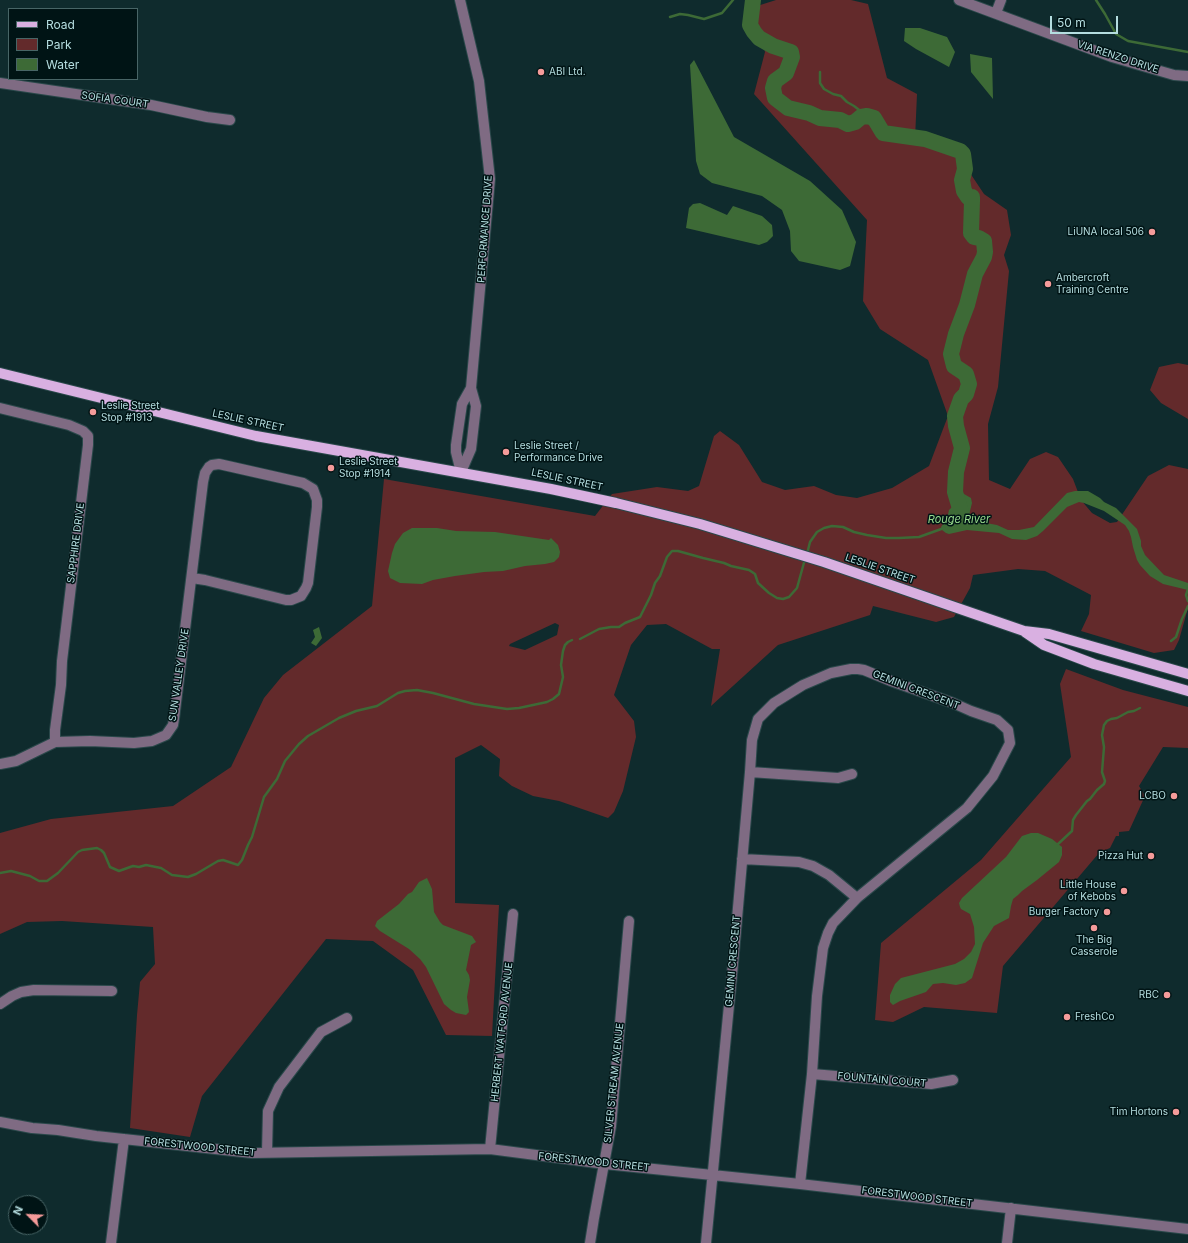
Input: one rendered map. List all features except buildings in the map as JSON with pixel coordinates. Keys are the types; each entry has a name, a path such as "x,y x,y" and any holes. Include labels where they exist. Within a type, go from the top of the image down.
{"main road":[{"name":"LESLIE STREET","path":"0,373 256,436 551,489 616,503 700,524 791,551 1024,631 1049,634 1188,674"},
{"name":"LESLIE STREET","path":"1024,631 1044,645 1094,664 1188,691"}],"street":[{"name":"PERFORMANCE DRIVE","path":"460,0 480,81 490,179 470,388 462,404 456,445 456,452 461,472"},
{"name":"VIA RENZO DRIVE","path":"959,0 1112,56 1174,75 1188,76"},
{"path":"996,13 1001,0"},
{"name":"SOFIA COURT","path":"0,83 151,105 207,117 230,120"},
{"name":"PERFORMANCE DRIVE","path":"461,472 471,448 476,406 470,388"},
{"name":"SAPPHIRE DRIVE","path":"0,408 69,425 83,431 88,436 62,661 55,742"},
{"name":"SUN VALLEY DRIVE","path":"0,764 16,761 55,742 90,741 134,743 152,741 166,735 173,726 205,473 209,467 216,464 303,483 313,489 317,500 317,507 308,583 300,596 291,600 286,600 192,578"},
{"name":"GEMINI CRESCENT","path":"706,1243 732,972 752,740 758,719 774,702 803,685 831,673 851,669 864,670 953,703 971,712 997,720 1008,730 1010,743 993,776 968,808 857,898 833,923 823,948 817,996 812,1074 800,1184"},
{"path":"750,772 838,778 852,774"},
{"path":"742,859 799,862 813,866 829,875 857,898"},
{"name":"HERBERT WATFORD AVENUE","path":"490,1150 513,914"},
{"name":"SILVER STREAM AVENUE","path":"590,1243 611,1126 629,922"},
{"path":"0,1004 12,996 22,992 34,990 112,991"},
{"path":"267,1152 268,1111 279,1087 321,1032 347,1018"},
{"name":"FOUNTAIN COURT","path":"812,1074 931,1084 953,1080"},
{"name":"FORESTWOOD STREET","path":"0,1122 32,1128 252,1153 490,1150 604,1164 713,1174 1188,1229"},
{"path":"111,1243 124,1139"},
{"path":"1007,1243 1011,1208"}],"green space":[{"path":"776,0 851,0 868,4 887,78 917,94 915,139 940,146 956,154 984,194 1007,210 1011,235 1004,255 1009,271 998,387 988,424 989,480 1010,489 1030,459 1046,452 1058,457 1073,479 1081,500 1092,513 1110,523 1117,522 1148,476 1169,465 1188,469 1188,608 1179,640 1174,650 1154,653 1081,631 1089,614 1091,595 1045,571 1018,569 973,575 970,588 954,617 936,622 873,606 870,615 778,645 711,706 720,649 712,649 666,624 647,625 631,645 614,695 634,721 636,737 623,791 614,812 608,818 559,801 533,796 512,786 499,776 500,759 481,745 455,758 455,903 499,905 492,1036 446,1035 413,970 373,941 326,939 202,1096 190,1137 130,1128 140,982 155,964 153,927 62,921 27,922 0,934 0,833 51,819 173,806 231,767 264,698 283,675 372,606 384,479 595,516 612,494 657,487 688,491 699,486 714,436 720,431 739,445 762,482 785,490 814,486 836,495 857,498 892,488 929,466 948,416 928,360 880,329 863,301 867,220 754,94 765,52 754,7","holes":["555,623 559,625 557,635 525,650 509,646 510,644"]},
{"path":"1178,363 1188,365 1188,419 1161,403 1150,390 1159,367"},
{"path":"1066,669 1123,690 1188,707 1188,748 1163,747 1139,786 1145,796 1129,831 1119,832 1119,836 1116,836 1110,848 1099,853 1003,966 997,1013 924,1007 893,1022 875,1020 881,943 981,860 1071,757 1060,684"}],"water":[{"path":"905,28 920,28 947,37 955,52 949,67 904,41"},
{"path":"970,54 992,58 993,99 971,72"},
{"path":"694,60 734,137 810,181 842,210 856,242 850,266 840,270 799,261 791,251 790,231 782,210 762,196 712,183 700,174 696,161 690,65"},
{"path":"700,203 727,215 733,206 762,216 772,225 773,236 767,242 759,245 686,228 689,208 693,204"},
{"name":"Rouge River","path":"1075,491 1088,491 1116,508 1137,529 1145,555 1164,575 1188,583 1188,590 1163,584 1150,576 1137,560 1129,531 1125,525 1104,511 1084,503 1079,502 1067,507 1037,536 1026,540 1012,539 999,533 967,530 949,534 942,530 941,527 947,519 949,510 956,503 961,493 971,498 972,503 969,515 970,518 975,521 997,525 1008,530 1019,530 1034,527 1067,493"},
{"path":"412,528 437,528 456,531 495,532 549,540 551,538 558,545 560,552 559,557 554,562 545,564 525,566 503,571 455,576 433,580 422,584 400,583 390,578 388,571 395,544 403,533"},
{"path":"319,627 322,638 316,646 311,643 315,637 313,630"},
{"path":"1031,833 1038,833 1052,839 1062,847 1062,855 1059,862 1013,899 1009,918 994,926 983,943 972,978 965,983 956,985 943,983 933,984 926,992 893,1005 890,1002 890,995 895,984 901,978 955,964 964,959 971,952 975,944 974,927 970,914 961,909 959,903 962,898 1006,857 1022,836"},
{"path":"427,878 432,889 434,912 440,922 443,925 472,936 476,942 471,945 466,970 470,980 467,997 469,1012 466,1015 456,1013 444,1004 426,967 420,959 409,949 380,931 375,926 377,921 412,892 419,882"}],"waterway":[{"path":"670,17 680,14 704,19 722,13 733,0"},
{"name":"Rouge River","path":"753,0 750,25 754,32 759,38 773,46 791,52 792,57 786,73 775,81 773,88 775,98 788,108 809,113 820,118 840,120 848,124 855,122 861,117 867,116 874,118 883,133 925,139 960,151 963,154 965,169 962,180 964,191 968,197 972,197 971,233 974,237 984,241 985,252 975,274 967,305 956,334 951,354 954,366 966,374 969,384 966,394 961,399 955,416 962,448 956,472 955,492 964,522"},
{"path":"1096,0 1116,34 1128,41 1188,52"},
{"path":"820,72 820,83 824,89 841,96 867,116"},
{"path":"807,554 810,542 817,532 832,526 843,527 854,532 886,538 919,537 944,528"},
{"path":"580,639 599,629 619,627 640,617 655,583 660,576 667,557 672,551 678,551 749,570 755,574 758,583 769,593 777,598 783,599 789,597 797,588 805,559"},
{"path":"1188,589 1186,595 1188,601"},
{"path":"1171,641 1176,637 1188,606"},
{"path":"0,873 11,871 30,876 39,881 47,881 58,873 78,852 97,848 104,853 110,867 119,871 133,866 139,867 146,865 161,868 172,875 188,877 218,861 223,860 238,865 242,860 252,837 264,797 277,779 285,761 299,744 308,736 339,718 356,711 377,706 398,693 405,691 417,690 474,704 507,709 547,702 559,694 563,677 561,665 563,651 565,645 572,640"},
{"path":"1058,844 1072,831 1073,820 1076,815 1087,801 1104,784 1105,781 1102,772 1104,747 1102,735 1104,725 1111,719 1140,708"}],"place":[{"name":"ABI Ltd.","path":"541,72"},
{"name":"LiUNA local 506","path":"1152,232"},
{"name":"Ambercroft Training Centre","path":"1048,284"},
{"name":"Leslie Street Stop #1913","path":"93,412"},
{"name":"Leslie Street / Performance Drive","path":"506,452"},
{"name":"Leslie Street Stop #1914","path":"331,468"},
{"name":"LCBO","path":"1174,796"},
{"name":"Pizza Hut","path":"1151,856"},
{"name":"Little House of Kebobs","path":"1124,891"},
{"name":"Burger Factory","path":"1107,912"},
{"name":"The Big Casserole","path":"1094,928"},
{"name":"RBC","path":"1167,995"},
{"name":"FreshCo","path":"1067,1017"},
{"name":"Tim Hortons","path":"1176,1112"}]}
